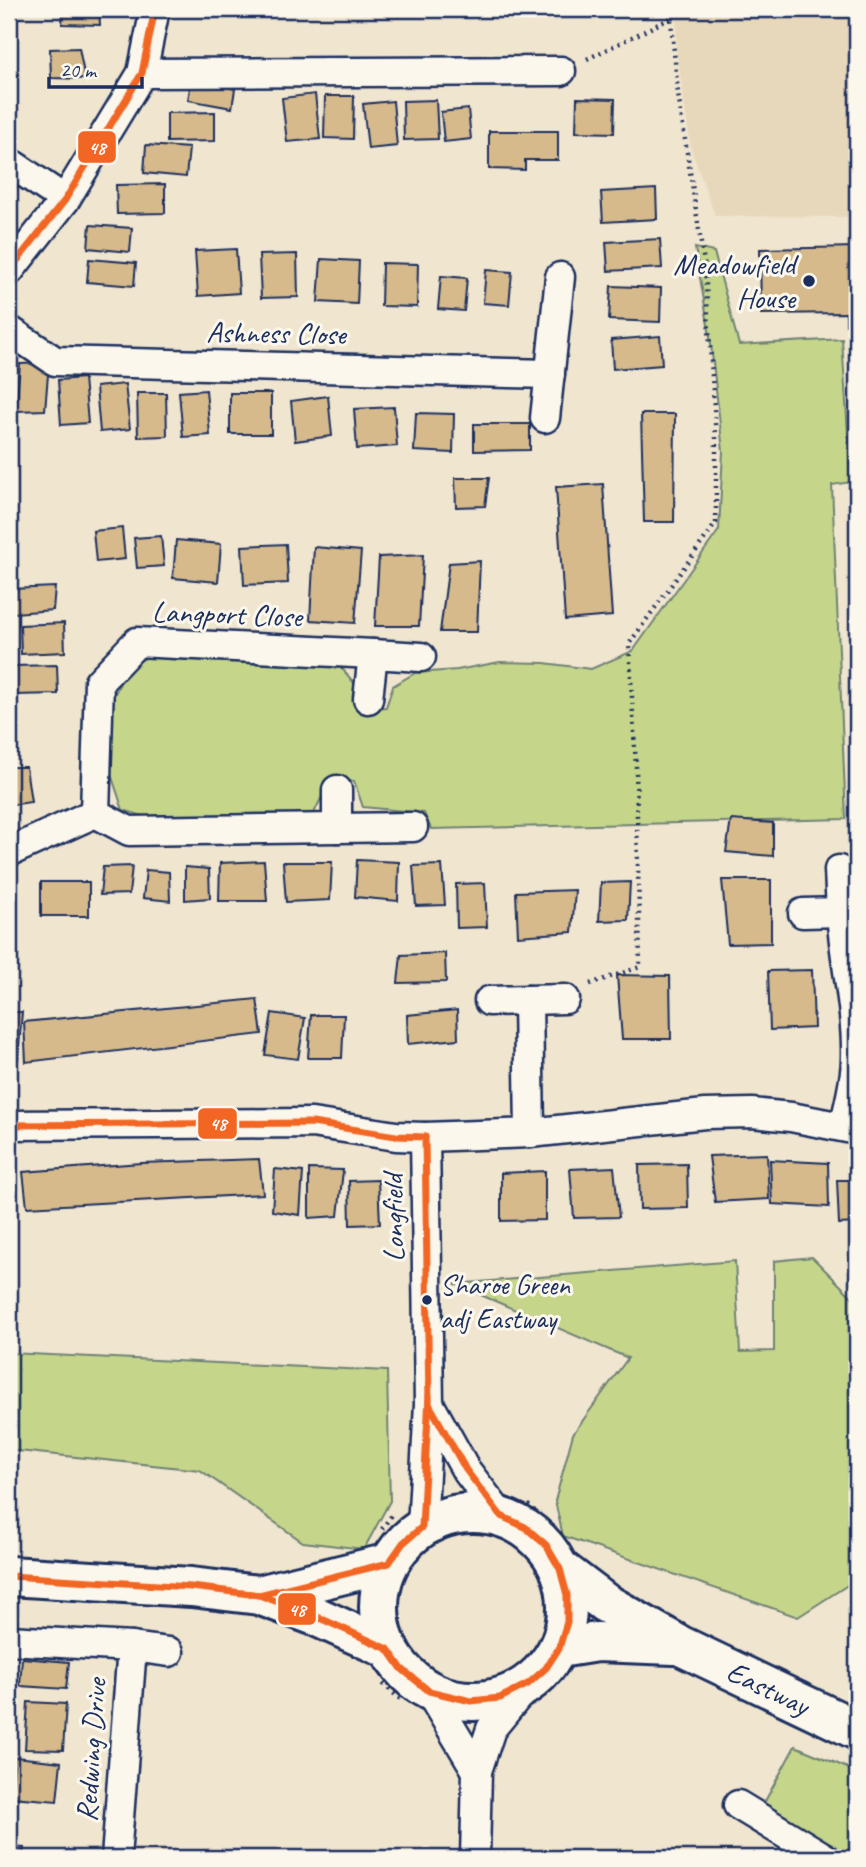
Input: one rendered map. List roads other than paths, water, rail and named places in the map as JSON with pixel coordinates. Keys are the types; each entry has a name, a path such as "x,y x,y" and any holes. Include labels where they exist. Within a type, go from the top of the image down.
{"main road":[{"name":"Eastway","path":"9,1576 191,1587 259,1595 313,1615 385,1666 402,1669 418,1699 471,1702 500,1698 528,1684 546,1668 559,1648 567,1622 567,1595 560,1569 546,1545 526,1527 500,1516 474,1512 409,1518 403,1543 259,1595"},
{"name":"Eastway","path":"383,1551 379,1621 385,1666"},
{"name":"Eastway","path":"560,1569 605,1603 679,1645 857,1730"},
{"name":"Eastway","path":"559,1648 597,1642 679,1645"}],"street":[{"path":"9,271 65,200 142,73 155,9"},
{"path":"142,73 561,71"},
{"path":"9,162 65,200"},
{"path":"545,418 560,277"},
{"name":"Ashness Close","path":"9,330 55,361 550,374"},
{"name":"Langport Close","path":"95,813 99,682 137,642 421,657"},
{"path":"368,699 373,654"},
{"path":"337,790 337,828"},
{"path":"9,852 95,813 129,831 413,827"},
{"path":"839,870 844,946 853,998 856,1060 850,1128"},
{"path":"803,914 841,912"},
{"path":"489,1001 565,999"},
{"path":"528,1000 530,1133"},
{"name":"Longfield","path":"409,1518 429,1404 425,1137 530,1133 717,1114 791,1117 850,1128"},
{"path":"9,1125 312,1123 396,1136 425,1137"},
{"name":"Longfield","path":"429,1404 466,1470 500,1516"},
{"name":"Redwing Drive","path":"9,1640 132,1647 169,1652"},
{"name":"Redwing Drive","path":"116,1858 132,1647"},
{"path":"475,1858 477,1771 491,1729 528,1684"},
{"path":"418,1699 477,1771"},
{"path":"738,1805 825,1858"}],"place":[{"name":"Meadowfield House","path":"809,281"},
{"name":"Sharoe Green adj Eastway","path":"427,1300"}]}
